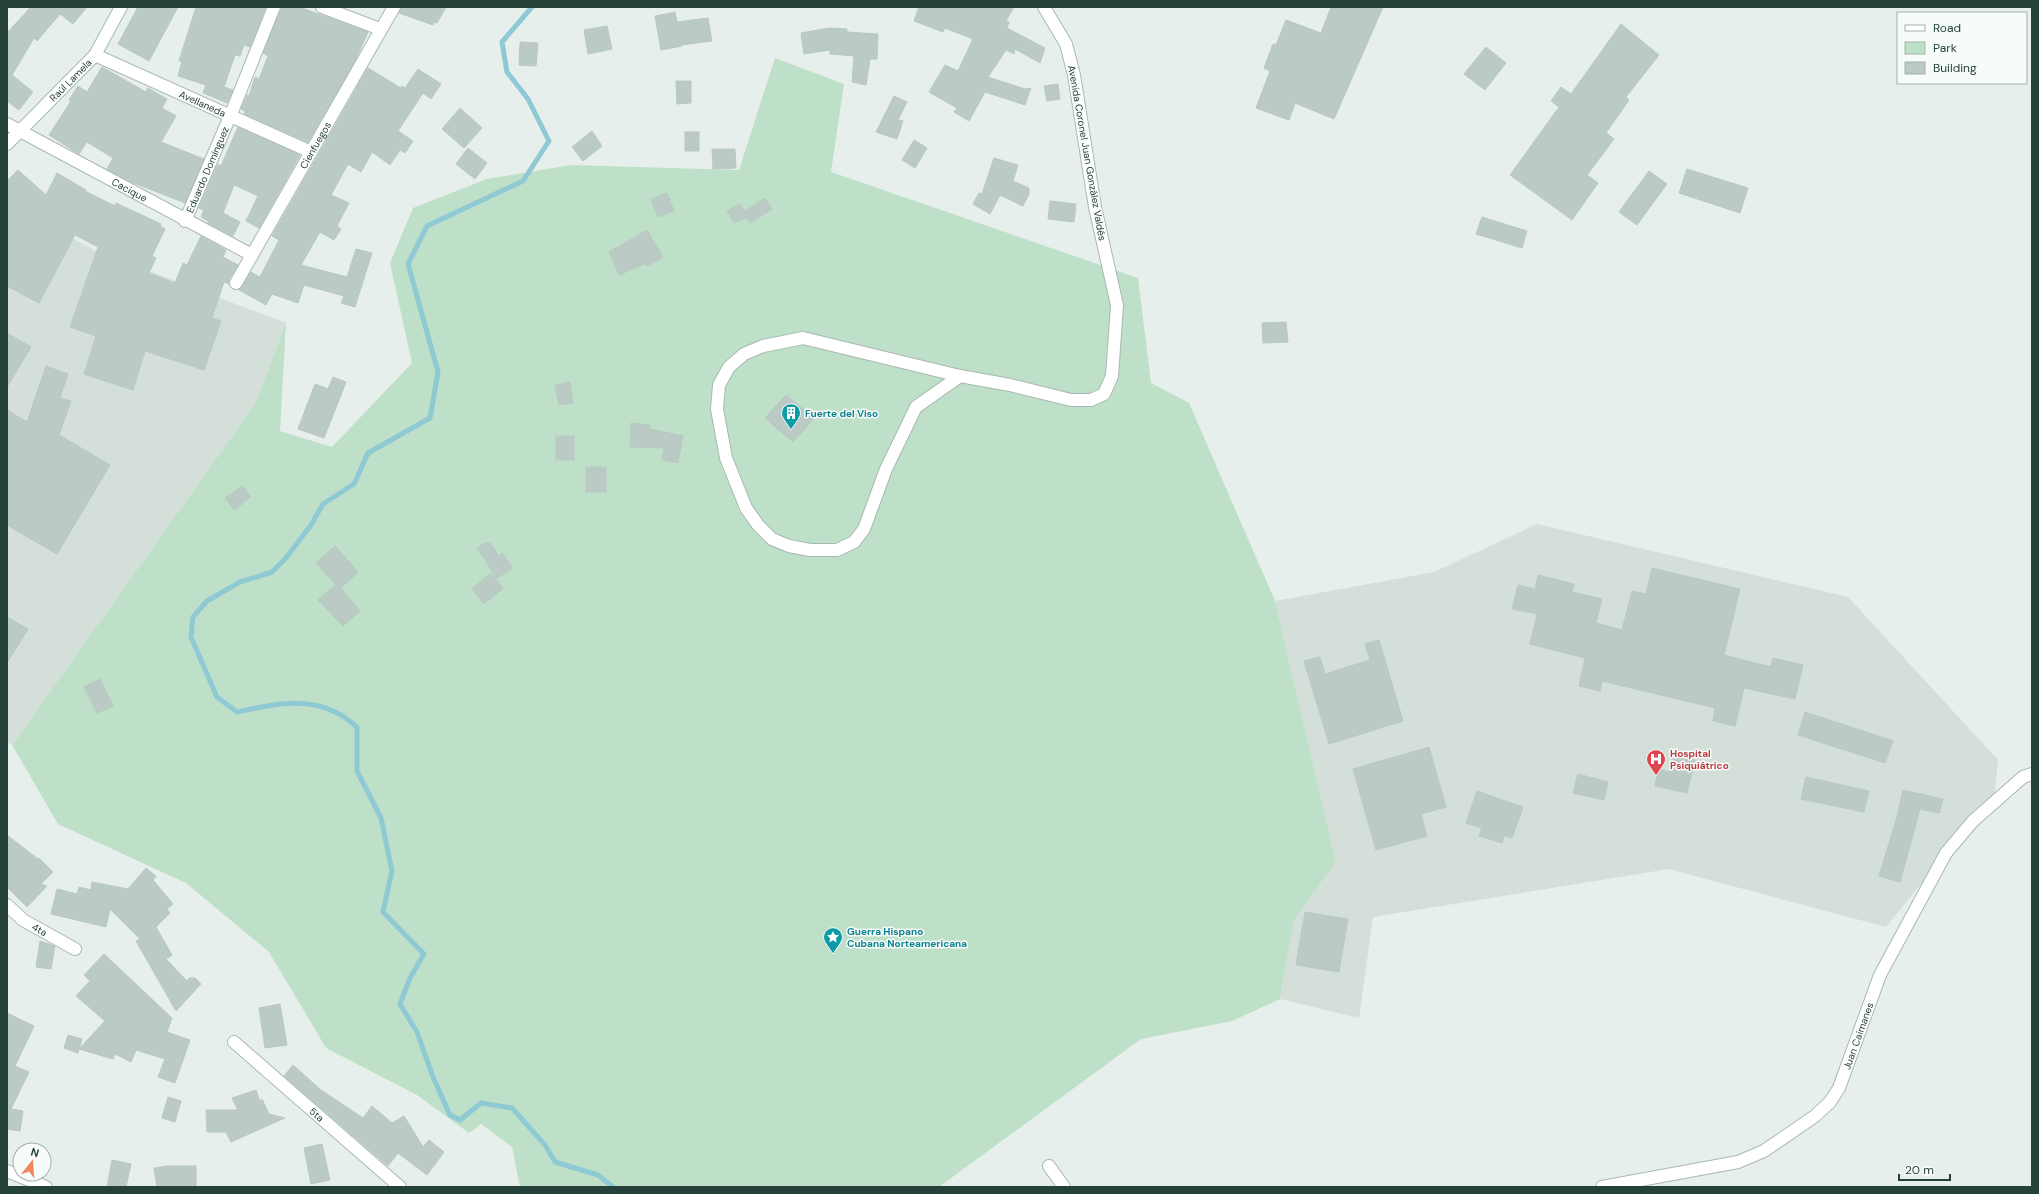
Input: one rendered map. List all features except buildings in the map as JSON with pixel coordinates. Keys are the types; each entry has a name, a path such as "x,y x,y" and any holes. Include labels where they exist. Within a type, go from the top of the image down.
{"street":[{"name":"Raúl Lamela","path":"7,144 95,54 121,7"},
{"name":"Eduardo Domínguez","path":"185,221 231,114 274,7"},
{"path":"322,7 380,30"},
{"name":"Cienfuegos","path":"236,284 394,7"},
{"name":"Avenida Coronel Juan González Valdés","path":"960,376 916,407 886,469 864,529 854,542 836,550 810,550 790,546 772,539 758,525 746,508 726,458 717,409 719,385 729,367 744,354 763,346 803,338 960,376 1010,385 1071,400 1091,400 1104,394 1112,376 1117,305 1095,207 1074,75 1066,44 1044,7"},
{"name":"Avellaneda","path":"95,54 231,114 311,152"},
{"name":"Cacique","path":"7,124 185,221 252,255"},
{"name":"Juan Caimanes","path":"1602,1187 1738,1162 1764,1151 1815,1116 1830,1102 1838,1088 1880,975 1946,853 1974,821 2023,777 2032,774"},
{"name":"4ta","path":"7,905 23,920 75,948"},
{"name":"5ta","path":"234,1042 400,1187"},
{"path":"1049,1166 1064,1187"},
{"path":"7,1171 46,1187"}],"shaded area":[{"path":"7,203 96,251 286,323 255,404 12,745 7,741"},
{"name":"Hospital Psiquiátrico","path":"1537,524 1848,597 1998,760 1995,793 1886,927 1669,869 1373,917 1359,1018 1280,999 1294,920 1336,862 1275,601 1434,572"}],"green space":[{"path":"775,58 844,84 831,172 1138,278 1151,383 1189,403 1275,601 1336,862 1294,920 1280,999 1232,1021 1141,1039 939,1187 520,1187 512,1147 481,1124 469,1133 417,1095 326,1048 269,952 186,883 58,824 12,745 255,404 286,323 280,431 332,447 412,363 390,263 413,208 487,179 571,165 739,170"}],"waterway":[{"path":"532,7 502,42 507,72 528,99 549,141 523,181 427,226 408,264 438,372 430,418 368,453 354,484 323,504 311,525 286,558 272,572 240,582 207,601 193,617 191,637 217,697 237,712 274,705 300,703 325,708 340,714 357,727 357,771 381,818 392,871 383,912 424,954 410,978 400,1004 417,1032 433,1077 450,1115 460,1120 481,1103 512,1108 545,1145 555,1162 598,1175 613,1187"}],"place":[{"name":"Fuerte del Viso","path":"791,430"},
{"name":"Hospital Psiquiátrico","path":"1656,776"},
{"name":"Guerra Hispano Cubana Norteamericana","path":"833,954"}]}
